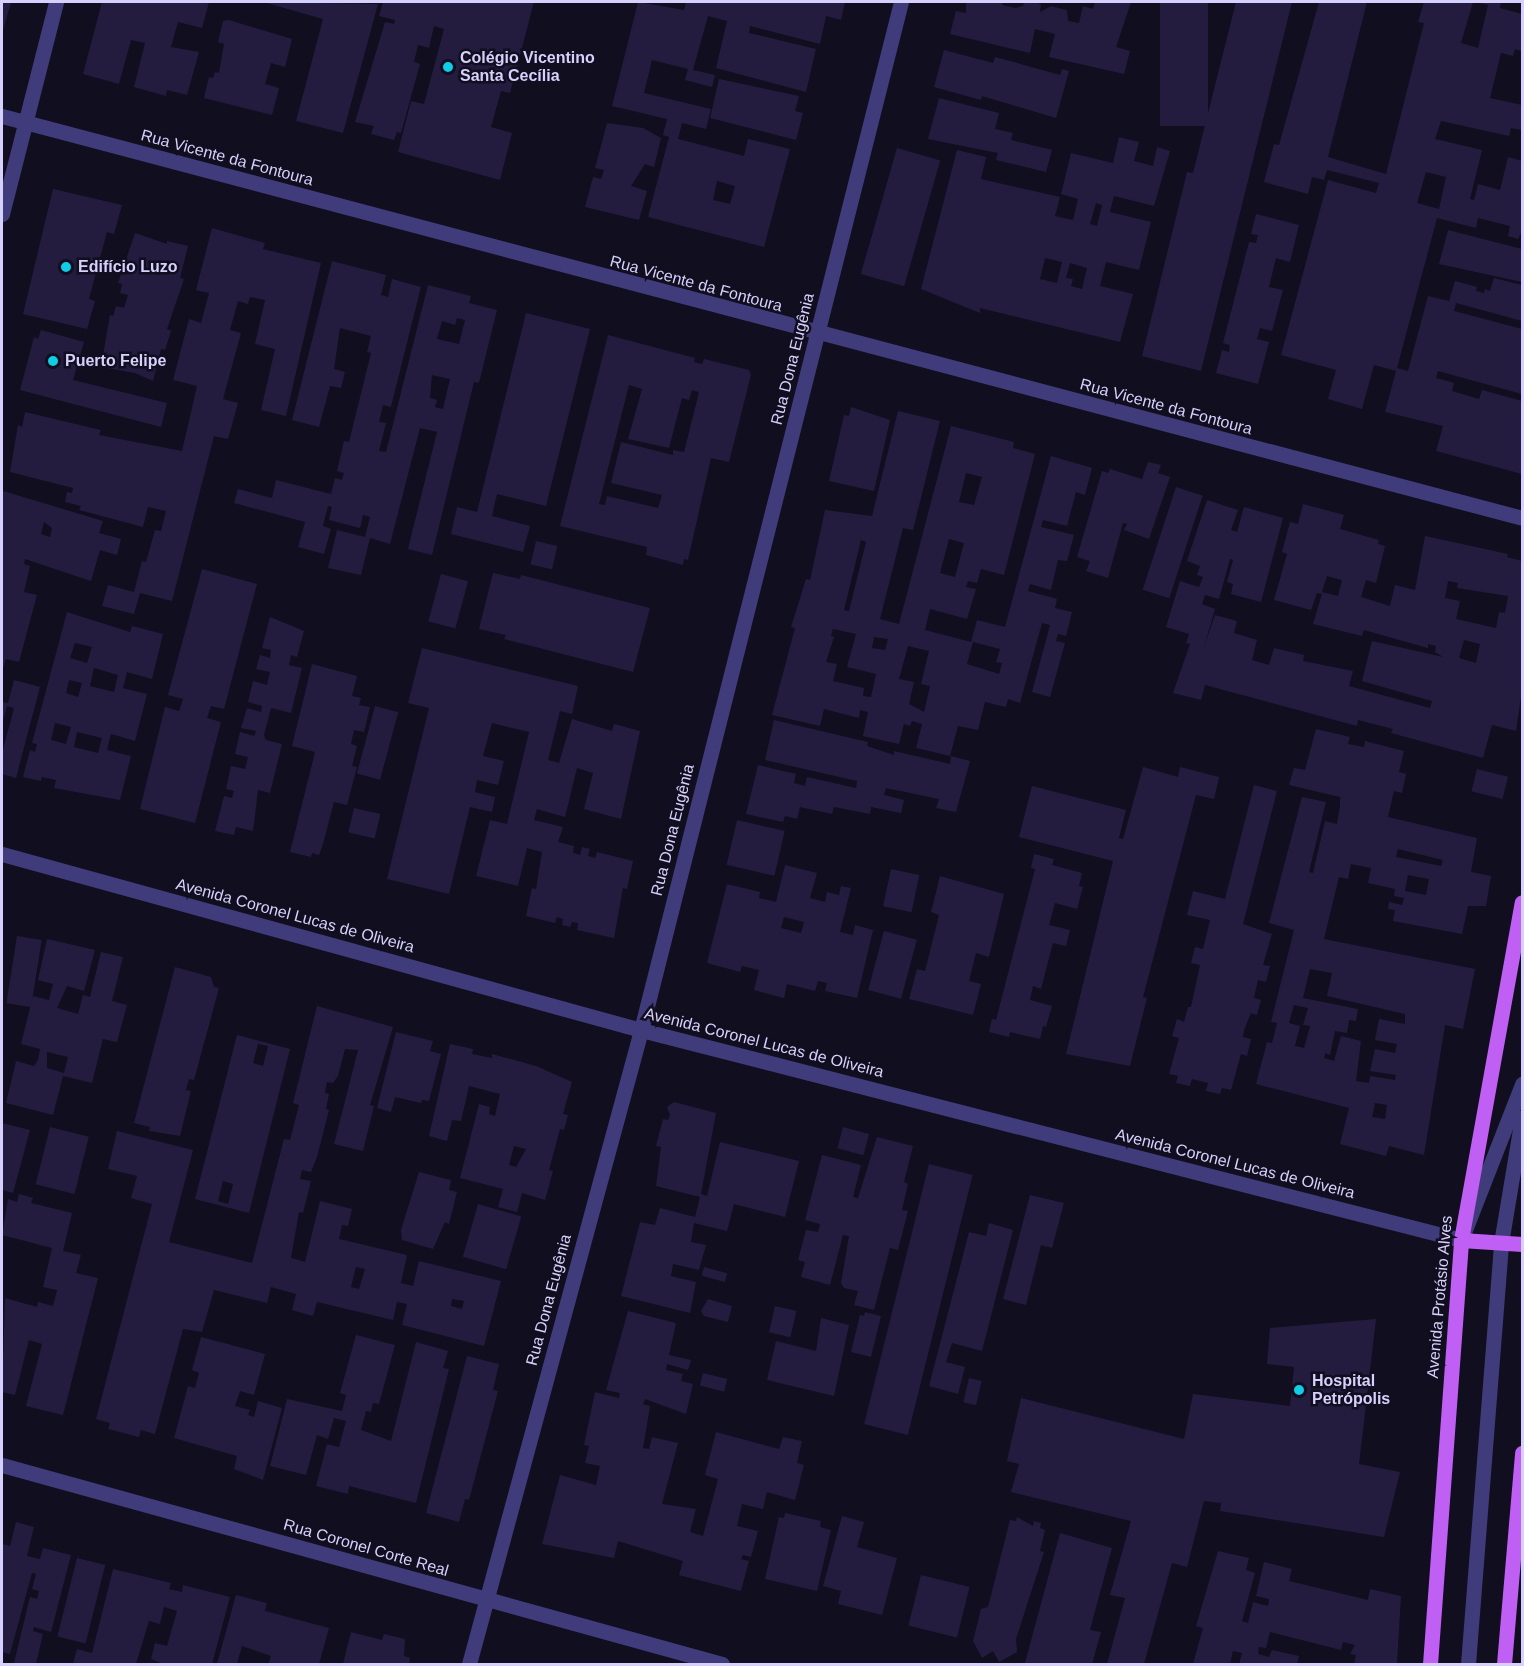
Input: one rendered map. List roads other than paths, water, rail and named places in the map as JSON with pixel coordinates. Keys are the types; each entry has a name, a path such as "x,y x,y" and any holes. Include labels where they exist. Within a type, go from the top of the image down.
{"main road":[{"name":"Avenida Protásio Alves","path":"1430,1665 1461,1240 1522,902"},
{"name":"Avenida Coronel Lucas de Oliveira","path":"1461,1240 1522,1244"},
{"path":"1504,1665 1522,1453"}],"street":[{"path":"2,214 56,2"},
{"name":"Rua Dona Eugênia","path":"469,1665 641,1030 901,2"},
{"name":"Rua Vicente da Fontoura","path":"2,116 818,335 1522,518"},
{"name":"Avenida Coronel Lucas de Oliveira","path":"2,854 641,1030 1461,1240"},
{"path":"1461,1240 1522,1084"},
{"path":"1468,1665 1501,1243 1522,1118"},
{"name":"Rua Coronel Corte Real","path":"2,1465 722,1665"}],"place":[{"name":"Colégio Vicentino Santa Cecília","path":"448,67"},
{"name":"Edifício Luzo","path":"66,267"},
{"name":"Puerto Felipe","path":"53,361"},
{"name":"Hospital Petrópolis","path":"1299,1390"}]}
